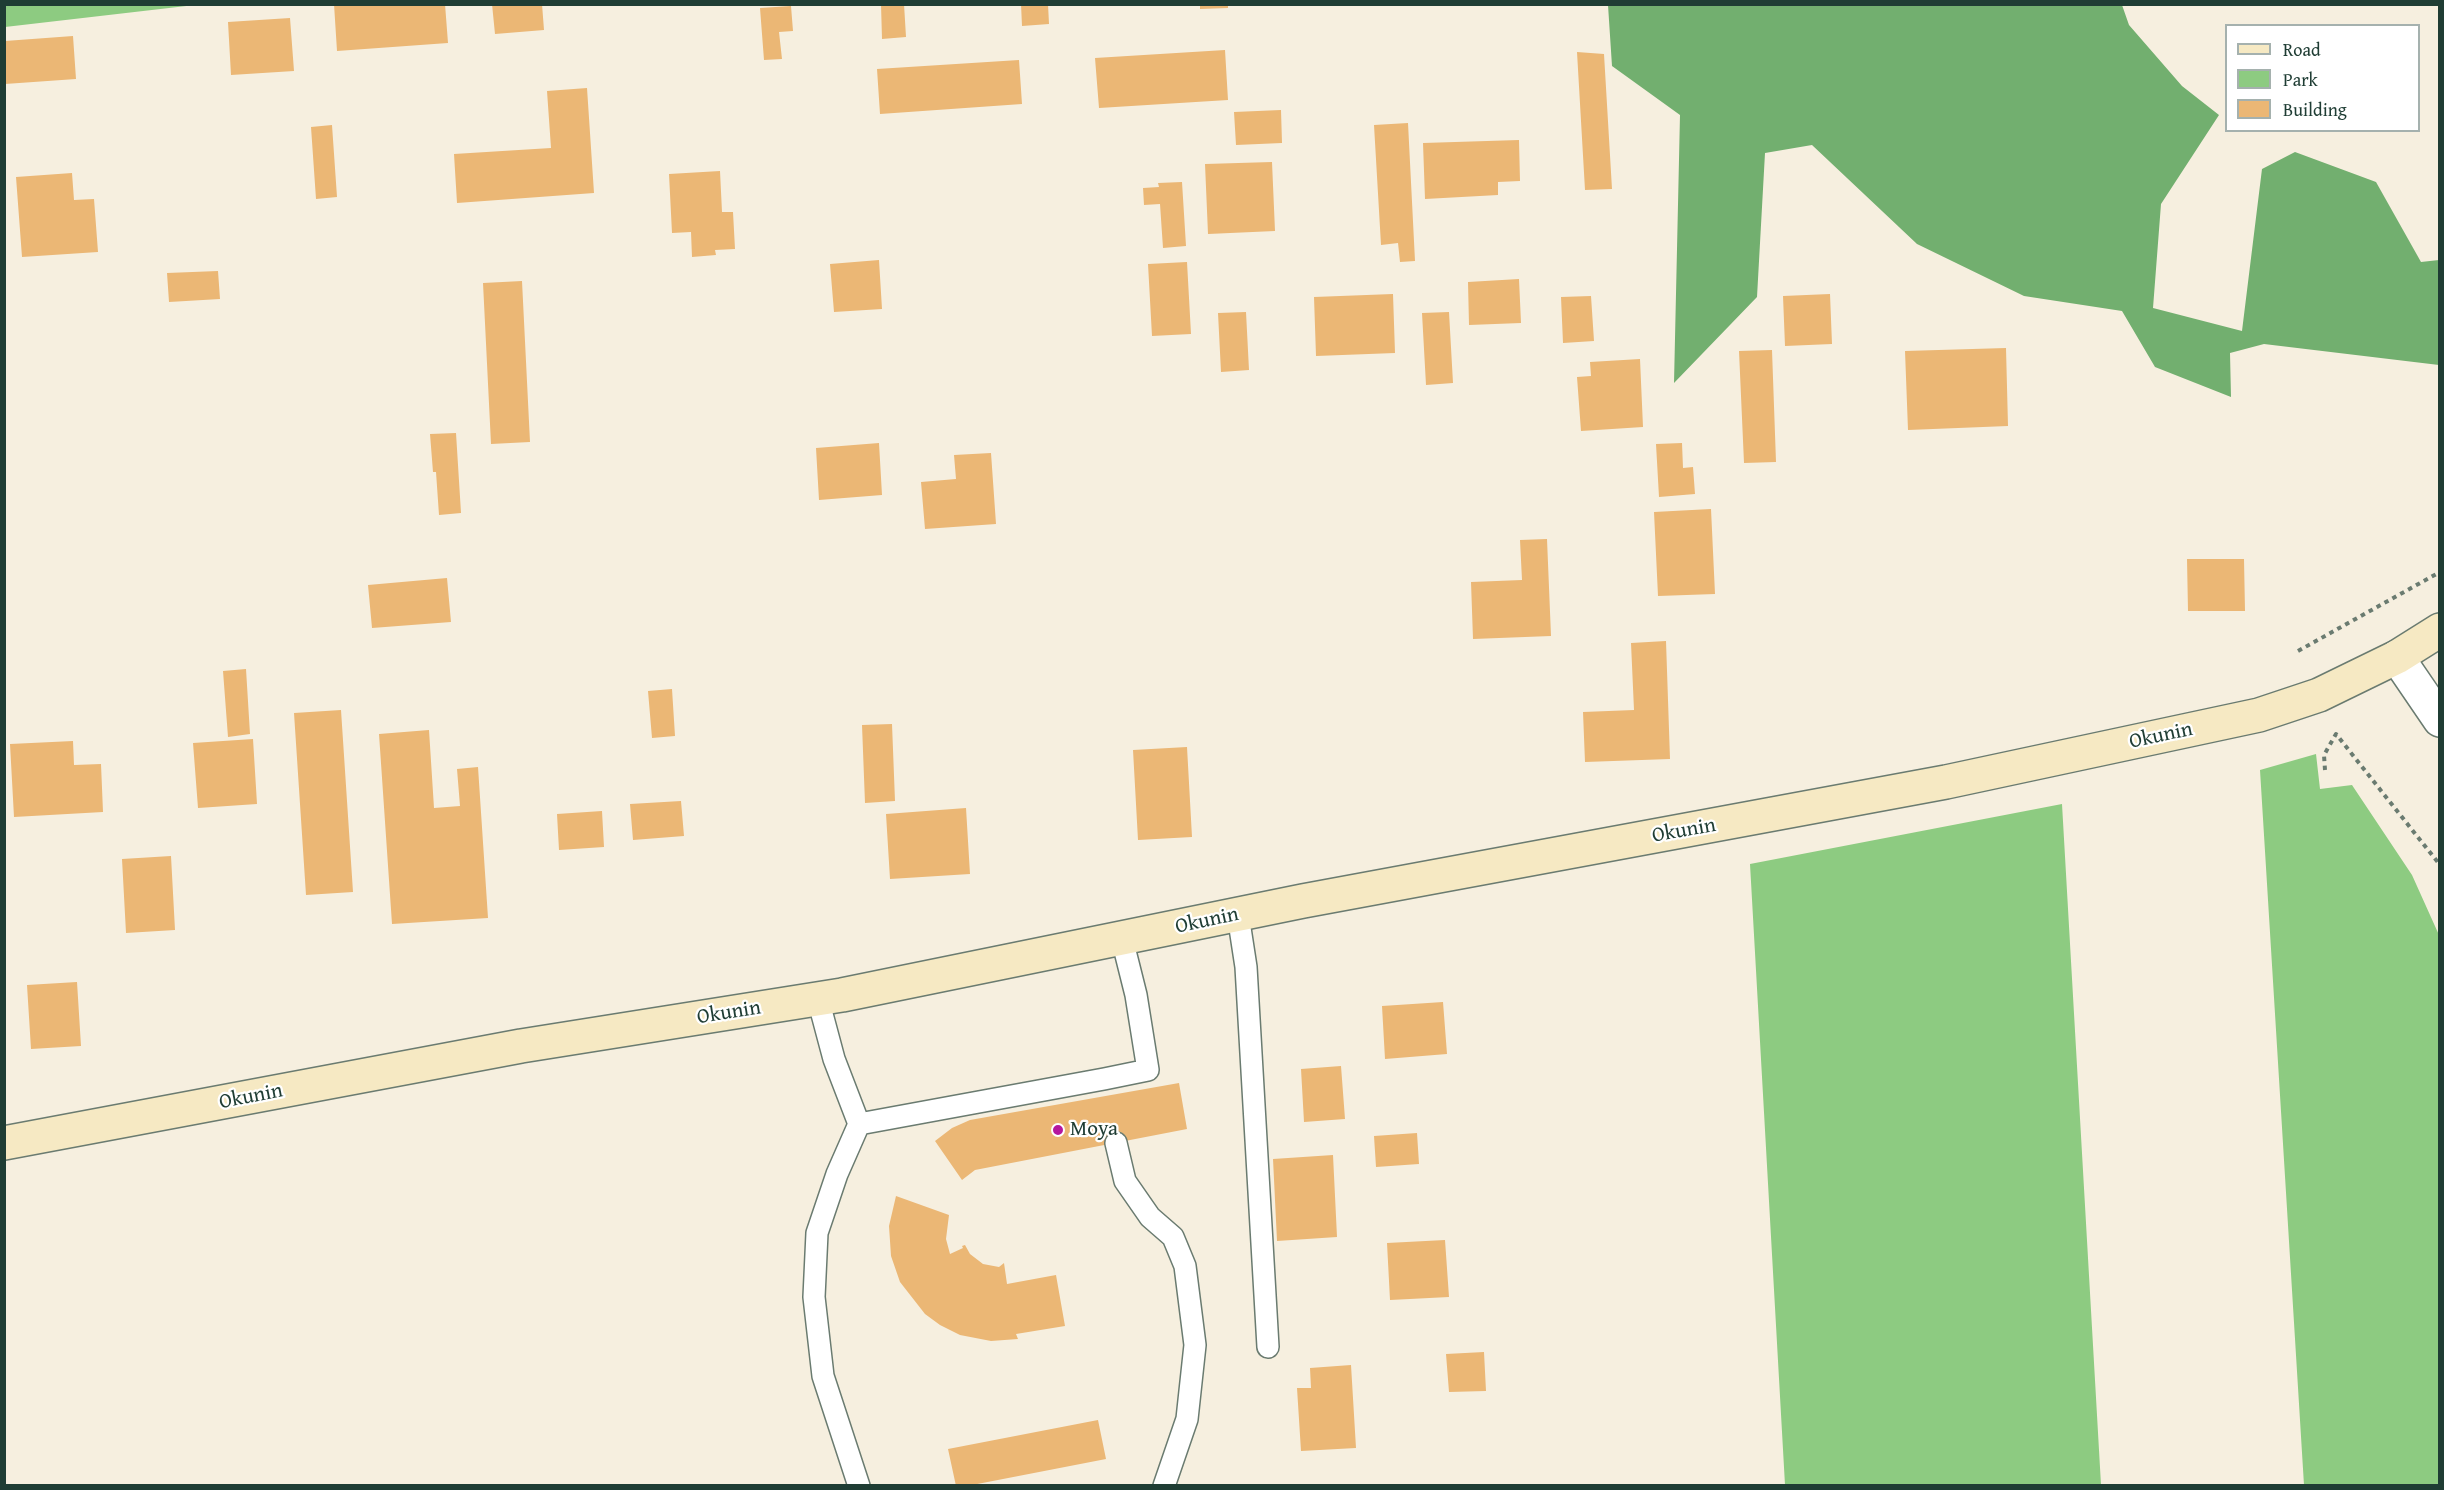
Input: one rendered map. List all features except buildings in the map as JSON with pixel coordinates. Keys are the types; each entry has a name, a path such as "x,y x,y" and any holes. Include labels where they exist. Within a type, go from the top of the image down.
{"main road":[{"name":"Okunin","path":"4,1143 521,1046 818,999 1238,915 1946,782 2259,716 2319,695 2397,657 2439,630"}],"street":[{"path":"2397,657 2439,720"}],"lane":[{"path":"1238,915 1246,967 1268,1347"},
{"path":"860,1124 1106,1088 1148,1070 1136,995 1122,939"},
{"path":"818,999 834,1059 860,1124 837,1174 817,1233 814,1297 823,1376 859,1485"},
{"path":"1116,1143 1125,1182 1150,1217 1173,1237 1185,1266 1195,1345 1187,1419 1164,1485"}],"path":[{"path":"2298,651 2439,572"},
{"path":"2325,770 2324,755 2336,734 2439,865"}],"green space":[{"path":"5,4 195,4 195,5 5,27"},
{"path":"1608,5 2122,5 2129,25 2182,86 2219,115 2161,204 2153,308 2242,331 2262,169 2295,152 2376,182 2421,262 2439,260 2439,365 2264,344 2230,353 2231,397 2155,367 2122,311 2024,296 1917,244 1812,145 1765,153 1757,297 1674,383 1680,115 1612,66"},
{"path":"2316,754 2320,789 2352,785 2412,875 2439,935 2439,1485 2304,1485 2260,770"},
{"path":"2062,804 2101,1485 1785,1485 1750,864"}],"place":[{"name":"Moya","path":"1058,1130"}]}
